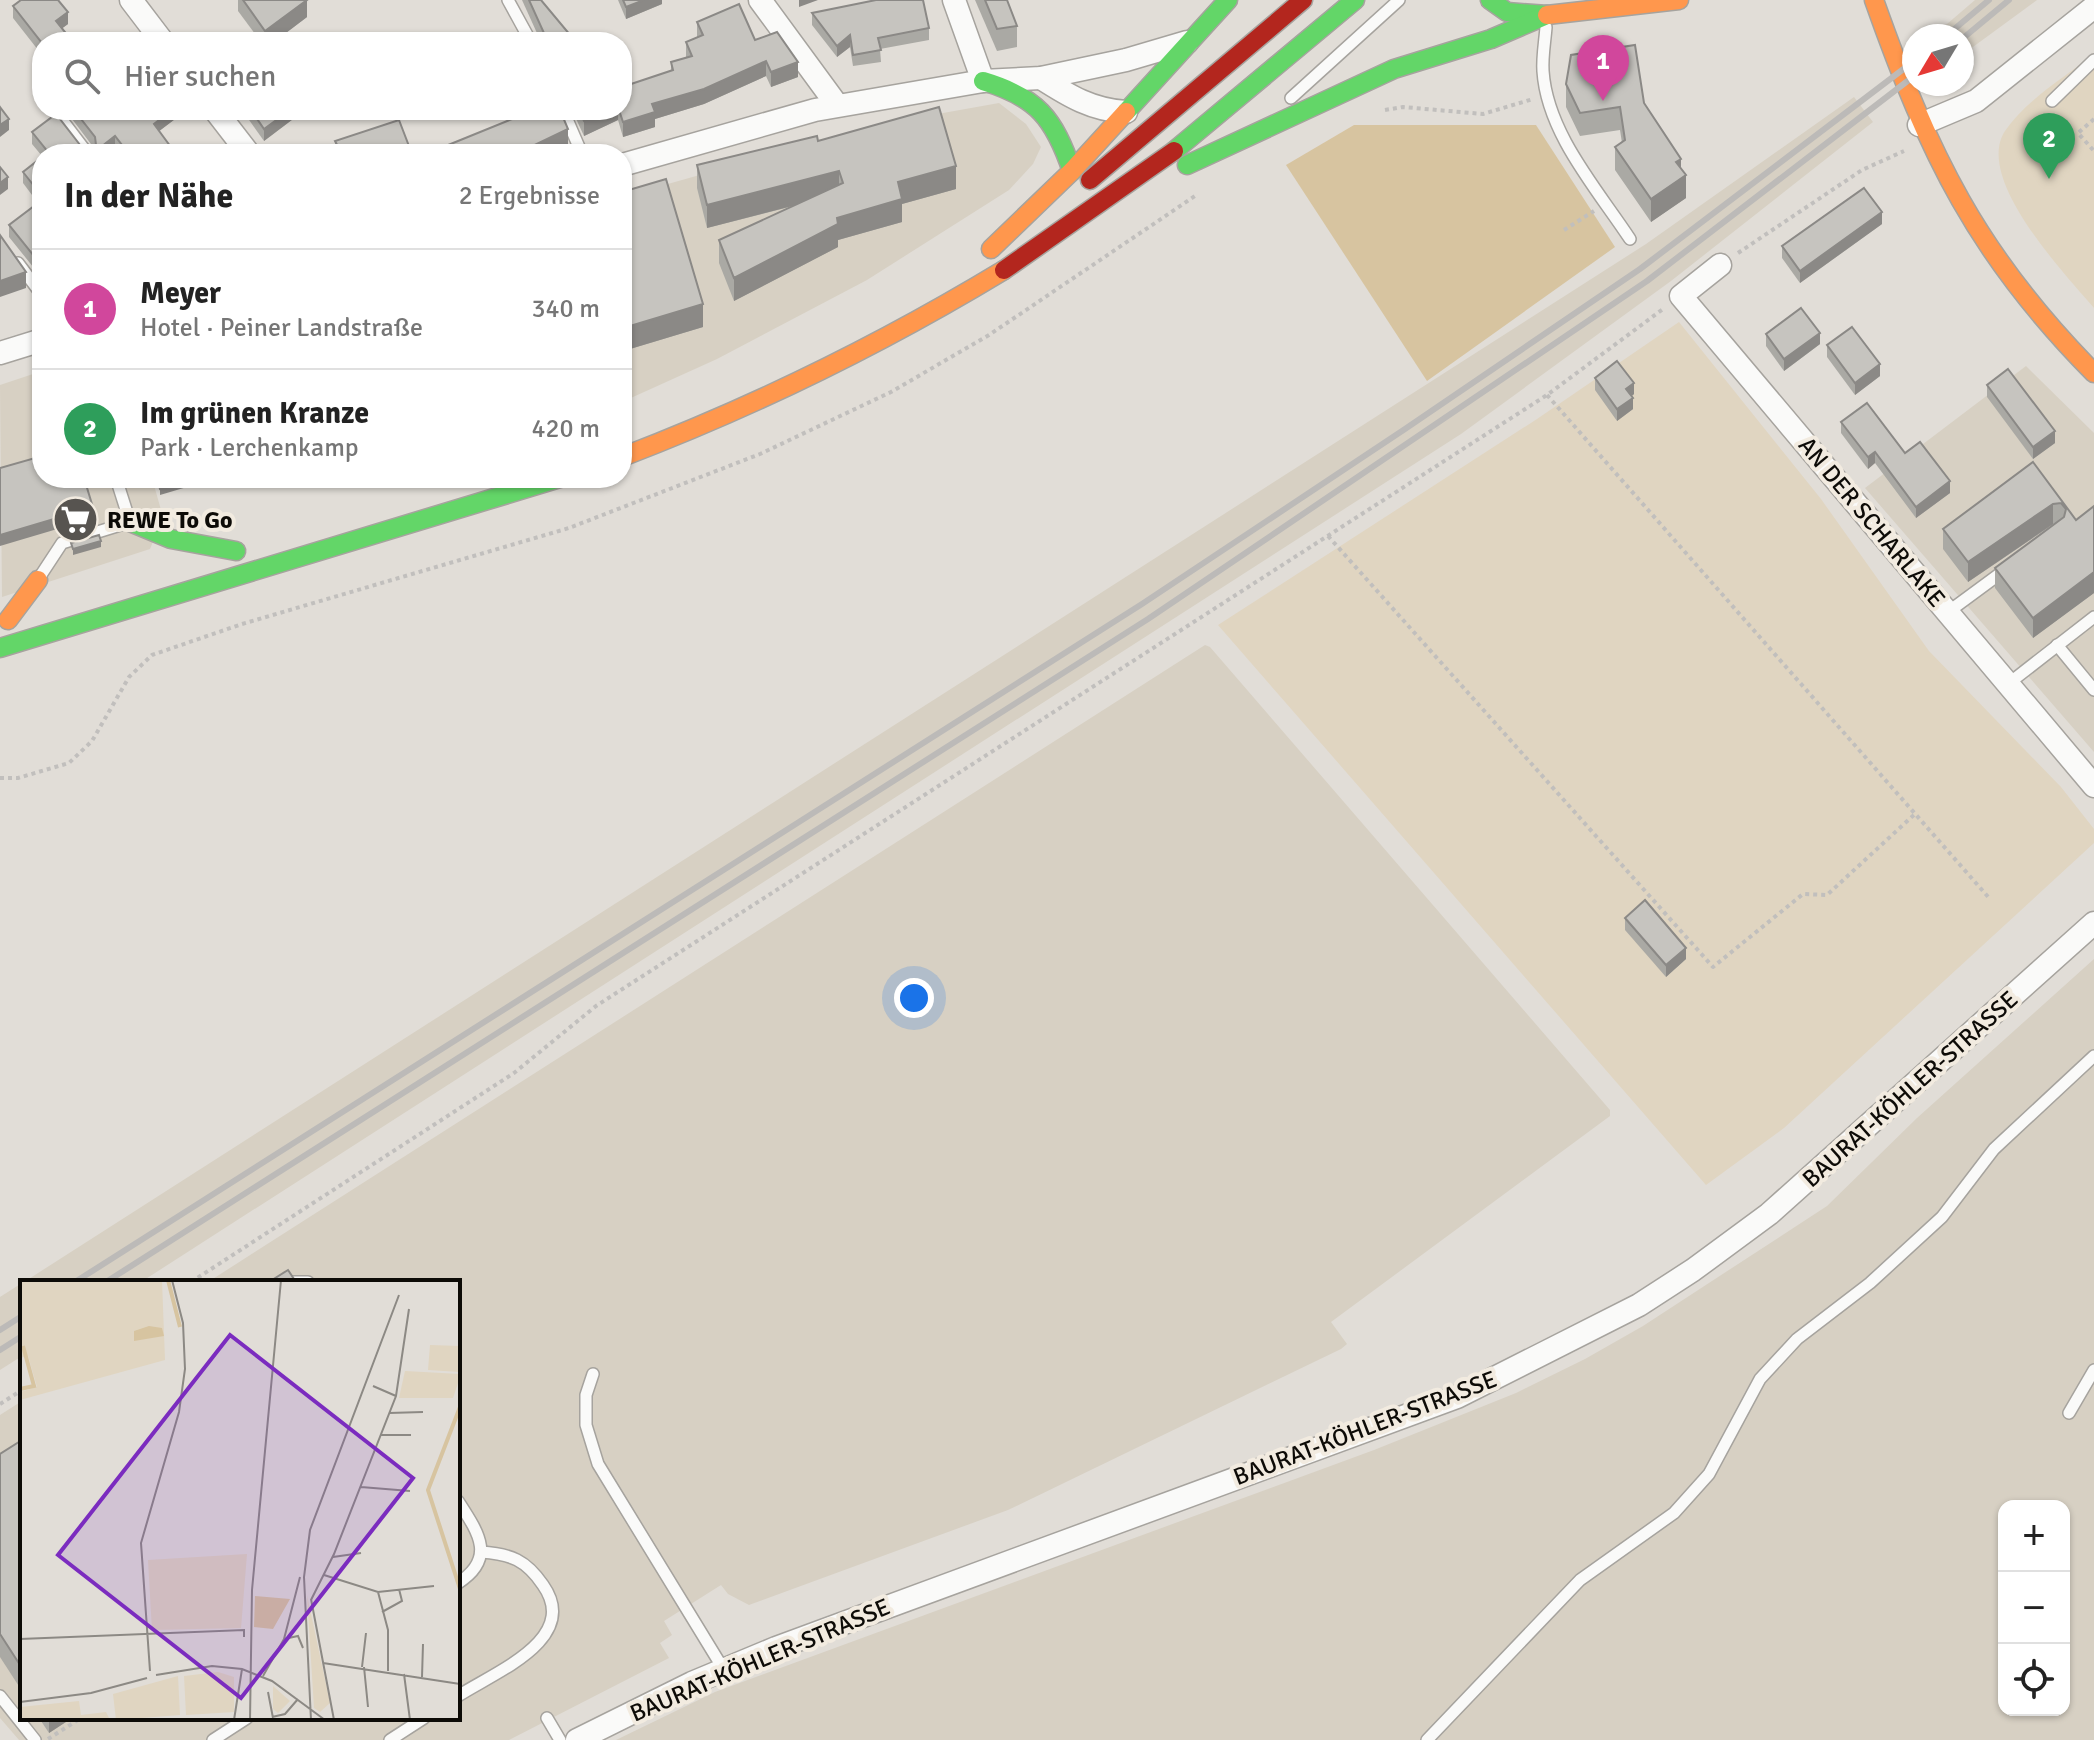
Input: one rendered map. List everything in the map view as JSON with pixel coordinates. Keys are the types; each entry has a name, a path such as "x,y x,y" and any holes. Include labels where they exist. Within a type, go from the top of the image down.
{"main road":[{"path":"1228,0 1072,171 984,253 1087,183 1303,0"},
{"path":"632,453 822,375 969,292 1095,210 1275,73 1355,0"},
{"path":"1490,0 1507,12 1547,15"},
{"path":"1095,210 1252,133 1394,69 1491,39 1547,15 1578,6 1679,0"},
{"path":"1874,0 1923,133 1958,207 1996,264 2036,315 2094,373"},
{"path":"983,81 1009,87 1039,107 1058,132 1072,171"},
{"path":"0,648 527,488"},
{"path":"130,522 171,539 244,549 190,565"},
{"path":"4,621 38,580"},
{"path":"4,621 38,611"}],"street":[{"path":"131,0 155,32"},
{"path":"760,0 837,105"},
{"path":"954,0 983,81"},
{"path":"1923,133 1976,101 2094,7"},
{"path":"632,162 837,105 983,81 1041,78 1126,60 1192,40"},
{"path":"1041,78 1080,102 1105,111 1126,112"},
{"path":"223,120 241,144"},
{"path":"1681,296 1720,265"},
{"name":"AN DER SCHARLAKE","path":"1681,296 2094,786"},
{"path":"0,353 32,343"},
{"name":"BAURAT-KÖHLER-STRASSE","path":"577,1740 724,1670 915,1595 1457,1397 1568,1344 1693,1270 1769,1214 2094,923"}],"lane":[{"path":"508,0 526,32"},
{"path":"1252,133 1399,0"},
{"path":"1547,15 1542,69 1547,100 1576,157 1630,239"},
{"path":"2052,101 2094,60"},
{"path":"62,120 80,144"},
{"path":"567,120 578,144"},
{"path":"8,250 32,282"},
{"path":"38,580 62,543 130,522 119,488"},
{"path":"1948,612 2021,558"},
{"path":"2008,684 2094,617"},
{"path":"2057,645 2094,690"},
{"path":"1427,1740 1580,1580 1674,1513 1709,1474 1760,1379 1797,1339 1870,1283 1942,1217 1994,1149 2094,1056"},
{"path":"2069,1413 2094,1370"},
{"path":"593,1374 586,1395 586,1425 598,1464 724,1670"},
{"path":"460,1504 480,1539 481,1552 479,1565 460,1581"},
{"path":"460,1695 540,1643 553,1621 550,1594 528,1563 512,1556 481,1552"},
{"path":"0,1696 35,1740"},
{"path":"547,1718 560,1740"},
{"path":"213,1740 244,1720"},
{"path":"390,1740 421,1720"}],"path":[{"path":"2094,119 2078,133 2094,151"},
{"path":"1720,265 1923,133"},
{"path":"1564,230 1607,204"},
{"path":"194,1280 514,1073 596,1006 1547,395 1681,296"},
{"path":"1547,395 1990,899"},
{"path":"1328,536 1713,967 1803,894 1827,895 1916,813"},
{"path":"0,1404 20,1391"},
{"path":"46,1740 78,1720"}],"shaded area":[{"path":"1975,0 2037,0 1974,46 1974,24 1947,24"},
{"path":"2094,54 2094,308 2027,224 2002,174 1999,151 2005,131 2024,109"},
{"path":"1854,97 1873,122 1671,281 1461,434 144,1280 27,1280 1646,244"},
{"path":"999,103 1026,124 1041,147 1033,164 1009,190 867,280 717,359 632,397 632,194 876,125"},
{"path":"1354,125 1536,125 1615,247 1427,381 1286,165"},
{"path":"1679,322 1821,499 1929,651 2061,787 2094,829 2094,843 1784,1128 1706,1185 1218,625 1537,419"},
{"path":"2026,366 2094,433 2094,752 1865,488"},
{"path":"32,374 32,488 155,488 163,517 150,549 2,597 0,385"},
{"path":"1205,645 1210,647 1610,1110 1610,1116 1331,1322 1347,1344 1341,1349 1008,1510 749,1605 728,1594 721,1585 664,1621 672,1635 660,1643 669,1658 509,1740 19,1740 0,1718 0,1415 20,1402 20,1720 460,1720 460,1280 211,1280"},
{"path":"2094,959 2094,1740 616,1740 715,1692 1374,1450 1516,1393 1643,1326 1827,1206 1917,1118"},
{"path":"20,1284 20,1357 0,1370 0,1297"}],"building":[{"path":"21,0 58,0 68,12 56,21 65,32 33,32 13,6"},
{"path":"243,0 307,0 265,31"},
{"path":"529,0 541,0 568,32 543,32"},
{"path":"623,0 644,0 626,7"},
{"path":"876,0 923,0 929,28 878,38 881,50 853,55 850,35 837,46 812,13"},
{"path":"985,0 1007,0 1017,26 997,29"},
{"path":"739,4 755,40 777,32 798,62 771,72 766,61 704,89 652,104 655,112 632,119 632,84 673,70 671,62 692,56 686,42 703,35 697,22"},
{"path":"1635,45 1644,103 1681,159 1676,162 1686,175 1651,199 1615,147 1625,140 1620,107 1580,113 1566,84 1571,55"},
{"path":"0,107 9,119 0,125"},
{"path":"939,107 956,166 898,182 902,199 837,218 838,224 734,278 719,240 843,183 839,171 707,205 697,165 817,136 818,141"},
{"path":"48,120 61,120 79,144 42,144 32,132"},
{"path":"82,120 159,120 154,124 169,144 121,144 115,136 105,144 96,144 95,137"},
{"path":"258,120 276,120 264,129"},
{"path":"399,120 408,144 337,144 335,141"},
{"path":"510,120 564,120 568,129 537,144 451,144"},
{"path":"32,165 32,183 23,172"},
{"path":"0,167 8,177 0,183"},
{"path":"666,179 703,304 632,325 632,189"},
{"path":"1864,188 1882,212 1800,271 1782,246"},
{"path":"32,208 32,254 9,225"},
{"path":"0,235 26,272 0,281"},
{"path":"1801,308 1820,333 1784,359 1766,334"},
{"path":"1852,327 1880,364 1855,383 1827,345"},
{"path":"1617,361 1634,383 1626,389 1633,398 1617,409 1595,378"},
{"path":"2008,369 2055,431 2033,447 1987,385"},
{"path":"1867,403 1905,453 1920,442 1950,481 1916,507 1875,452 1868,457 1841,422"},
{"path":"32,459 32,488 87,488 95,514 66,523 64,516 0,535 0,468"},
{"path":"2033,462 2076,520 2094,506 2094,572 2033,618 1995,568 2064,517 2066,509 2061,503 2053,504 1968,562 1943,529"},
{"path":"99,535 101,541 73,549 71,543"},
{"path":"1645,900 1686,948 1666,965 1625,918"},
{"path":"288,1270 295,1280 272,1280"},
{"path":"20,1441 20,1665 0,1634 0,1454"}],"railway":[{"path":"1960,24 1989,0"},
{"path":"1974,29 2009,0"},
{"path":"78,1280 1142,604 1640,269 1902,70"},
{"path":"109,1280 1148,619 1647,281 1902,85"},
{"path":"0,1330 20,1317"},
{"path":"0,1350 20,1337"}],"traffic: fast":[{"path":"1126,112 1228,0"},
{"path":"1174,151 1355,0"},
{"path":"1490,0 1507,12 1547,15"},
{"path":"1187,165 1394,69 1491,39 1547,15"},
{"path":"983,81 1017,94 1041,112 1058,137 1072,171"},
{"path":"0,648 527,488"},
{"path":"130,522 171,539 236,551"}],"traffic: slow":[{"path":"1547,15 1679,0"},
{"path":"1874,0 1915,107 1961,200 2018,287 2094,373"},
{"path":"991,249 1072,171 1126,112"},
{"path":"632,453 818,372 911,324 1004,270"},
{"path":"8,620 38,580"}],"traffic: jam":[{"path":"1090,180 1303,0"},
{"path":"1004,270 1174,151"}],"place":[{"name":"Meyer","path":"1603,101"},
{"name":"Im grünen Kranze","path":"2049,179"},
{"name":"REWE To Go","path":"76,520"}]}
